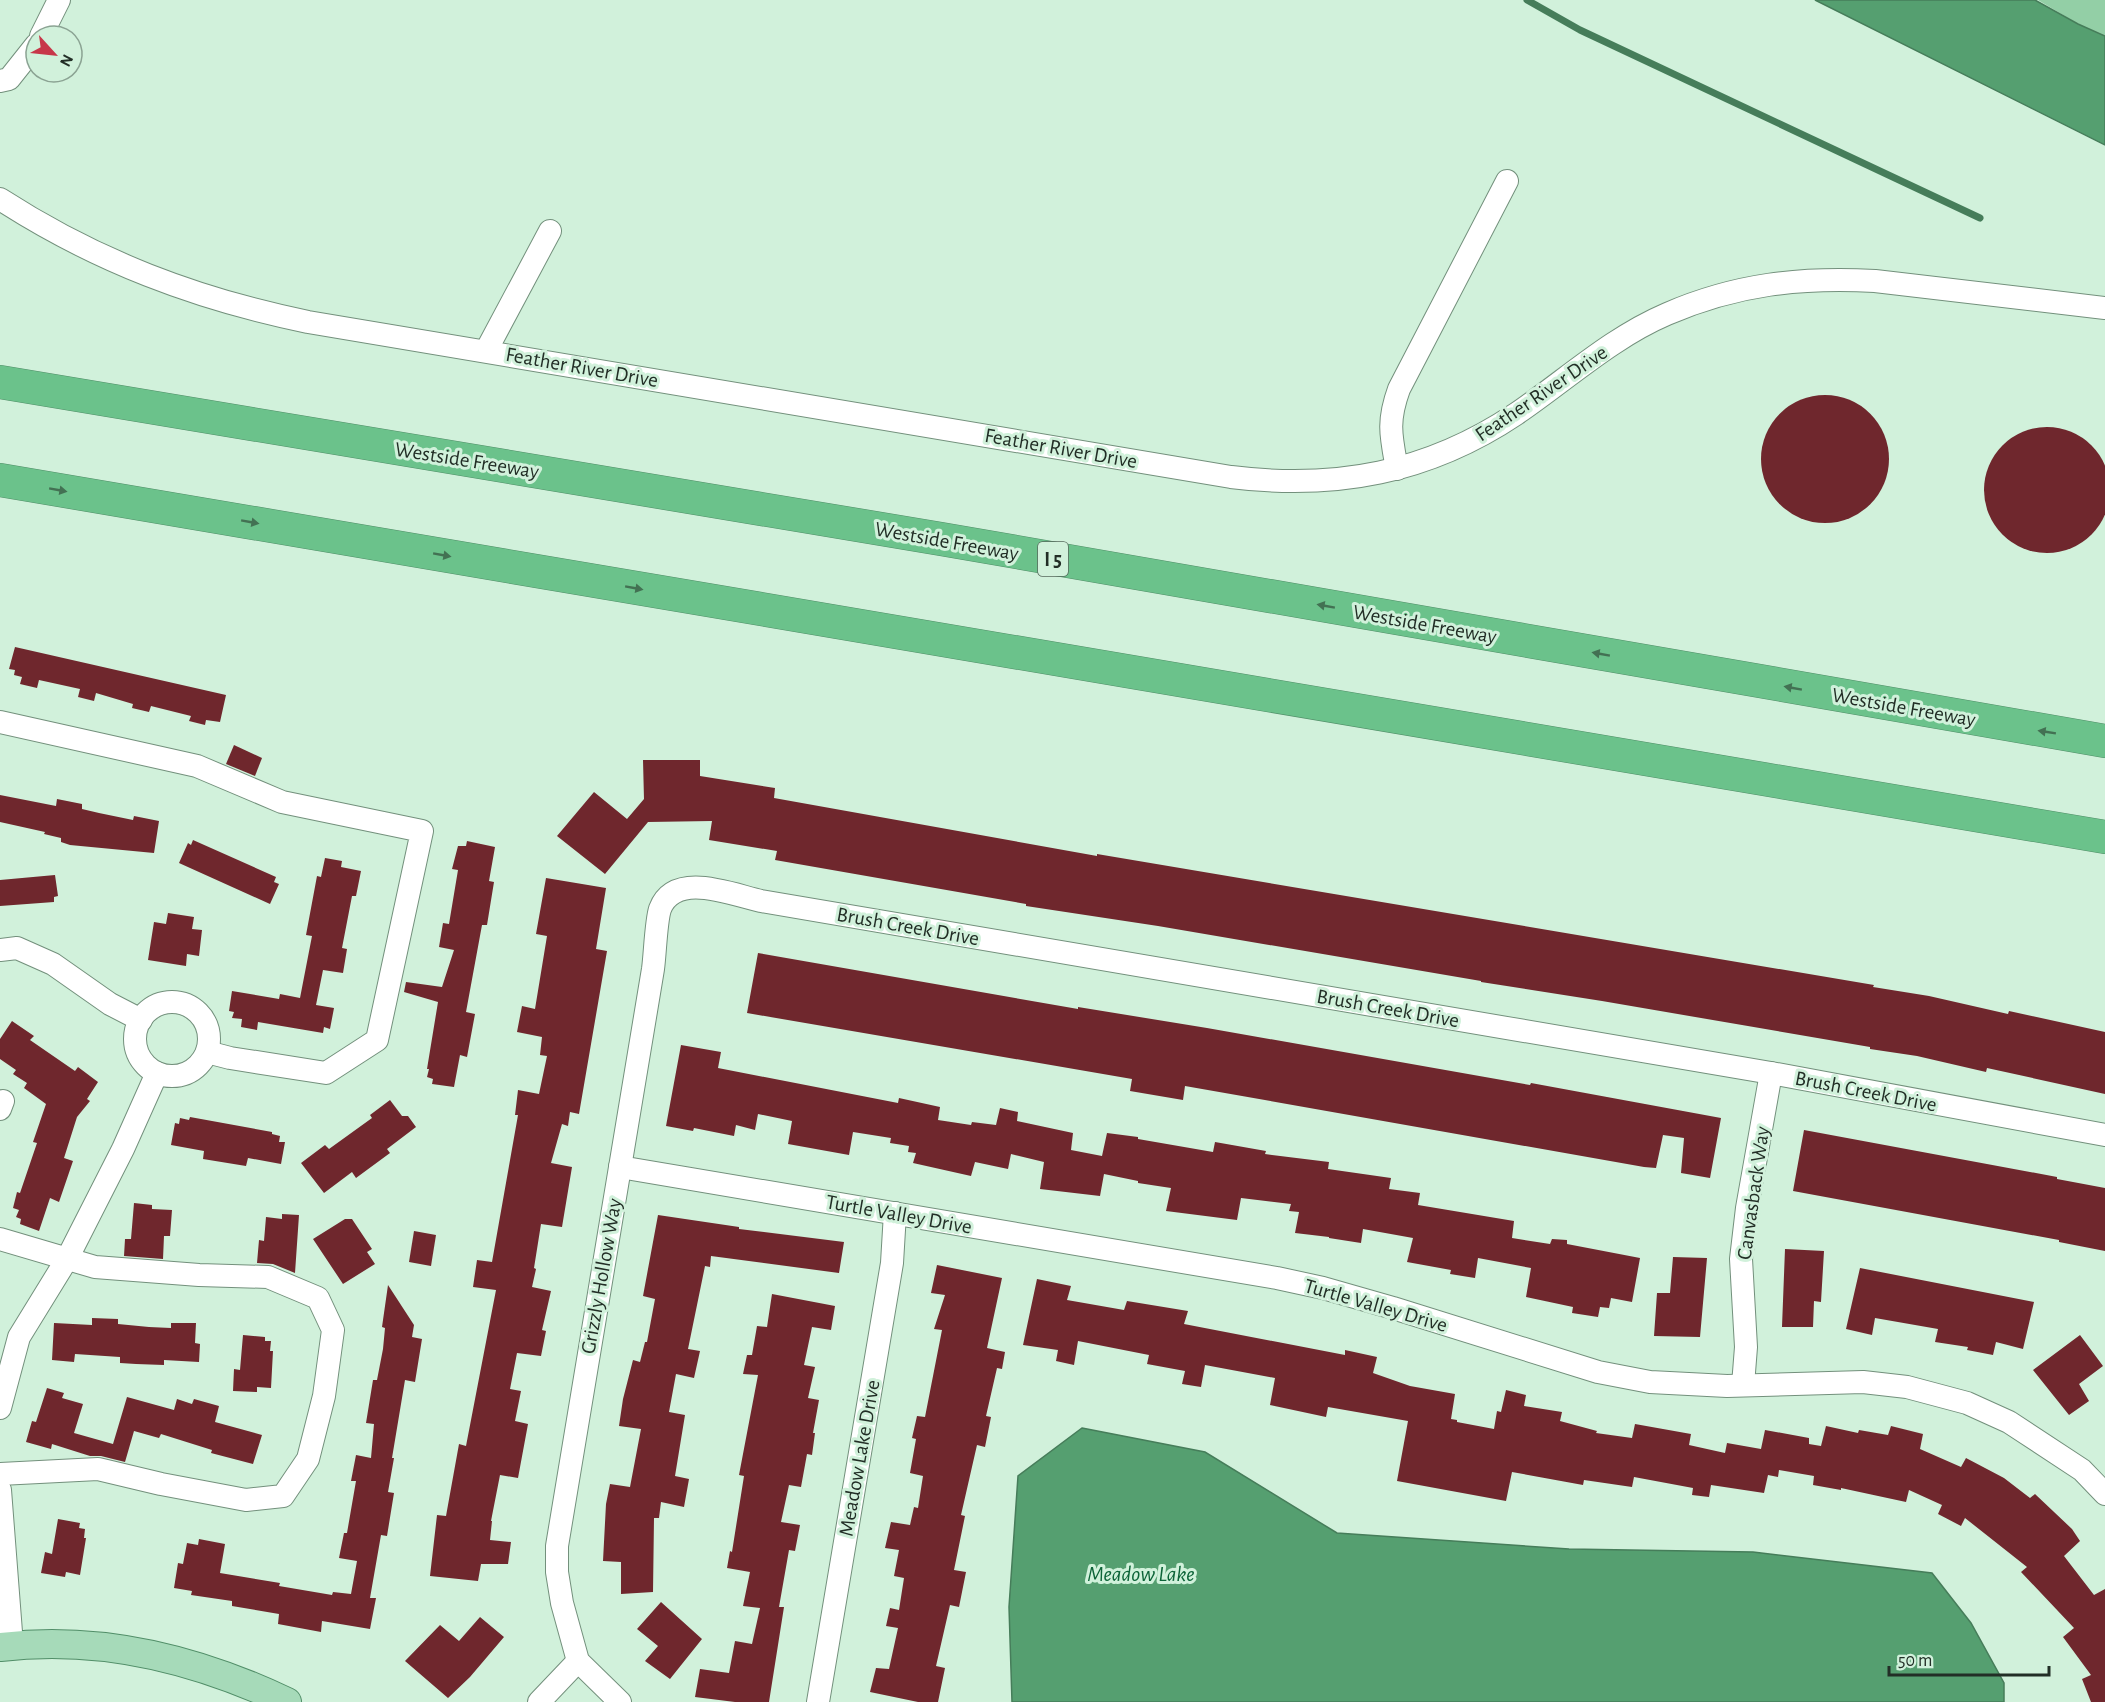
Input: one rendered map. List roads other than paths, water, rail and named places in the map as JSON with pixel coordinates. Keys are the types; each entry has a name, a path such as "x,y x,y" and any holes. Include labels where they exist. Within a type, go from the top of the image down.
{"highway":[{"name":"Westside Freeway","path":"0,382 941,539 2105,741"},
{"path":"0,480 2105,837"}],"main road":[{"path":"6,1646 32,1643 96,1644 143,1652 228,1676 287,1702"}],"street":[{"path":"47,24 59,0"},
{"path":"0,81 9,79 24,60"},
{"path":"1397,469 1390,429 1392,411 1399,390 1507,180"},
{"name":"Feather River Drive","path":"0,199 38,224 98,255 163,282 259,312 1268,482 1310,482 1353,478 1397,469 1441,454 1481,435 1516,414 1622,338 1666,315 1710,298 1752,287 1796,280 1875,281 2105,308"},
{"path":"486,351 550,231"},
{"path":"0,723 197,766 282,802 422,831 377,1040 326,1072 207,1052"},
{"name":"Brush Creek Drive","path":"672,894 682,888 695,886 761,901 1771,1073 2105,1135"},
{"name":"Grizzly Hollow Way","path":"620,1702 578,1660 562,1603 557,1572 557,1546 653,969 660,909 672,894"},
{"path":"0,950 17,948 52,964 110,1004 141,1020"},
{"path":"170,1002 182,1004 194,1009 208,1028 207,1052 192,1070 180,1075 169,1076 147,1066 138,1050 136,1032 148,1011 170,1002"},
{"path":"0,1408 19,1336 67,1259 123,1149 157,1072"},
{"name":"Canvasback Way","path":"1743,1385 1746,1347 1741,1259 1771,1073"},
{"name":"Turtle Valley Drive","path":"620,1167 1277,1278 1323,1288 1393,1308 1598,1372 1650,1382 1727,1386 1863,1382 1907,1386 1967,1403 2009,1422 2082,1470 2104,1492"},
{"name":"Meadow Lake Drive","path":"818,1702 892,1263 895,1213"},
{"path":"0,1239 95,1267 199,1275 268,1277 318,1298 333,1330 324,1396 308,1459 282,1496 246,1500 161,1484 98,1468 0,1474"},
{"path":"0,1490 6,1646"},
{"path":"539,1702 578,1660"}],"water":[{"path":"1815,0 2035,0 2105,36 2105,145"},
{"name":"Meadow Lake","path":"1082,1428 1205,1452 1337,1533 1569,1549 1753,1552 1932,1573 1971,1623 2004,1683 2004,1702 1012,1702 1009,1607 1018,1476"}],"waterway":[{"path":"1527,0 1580,30 1980,218"}]}
